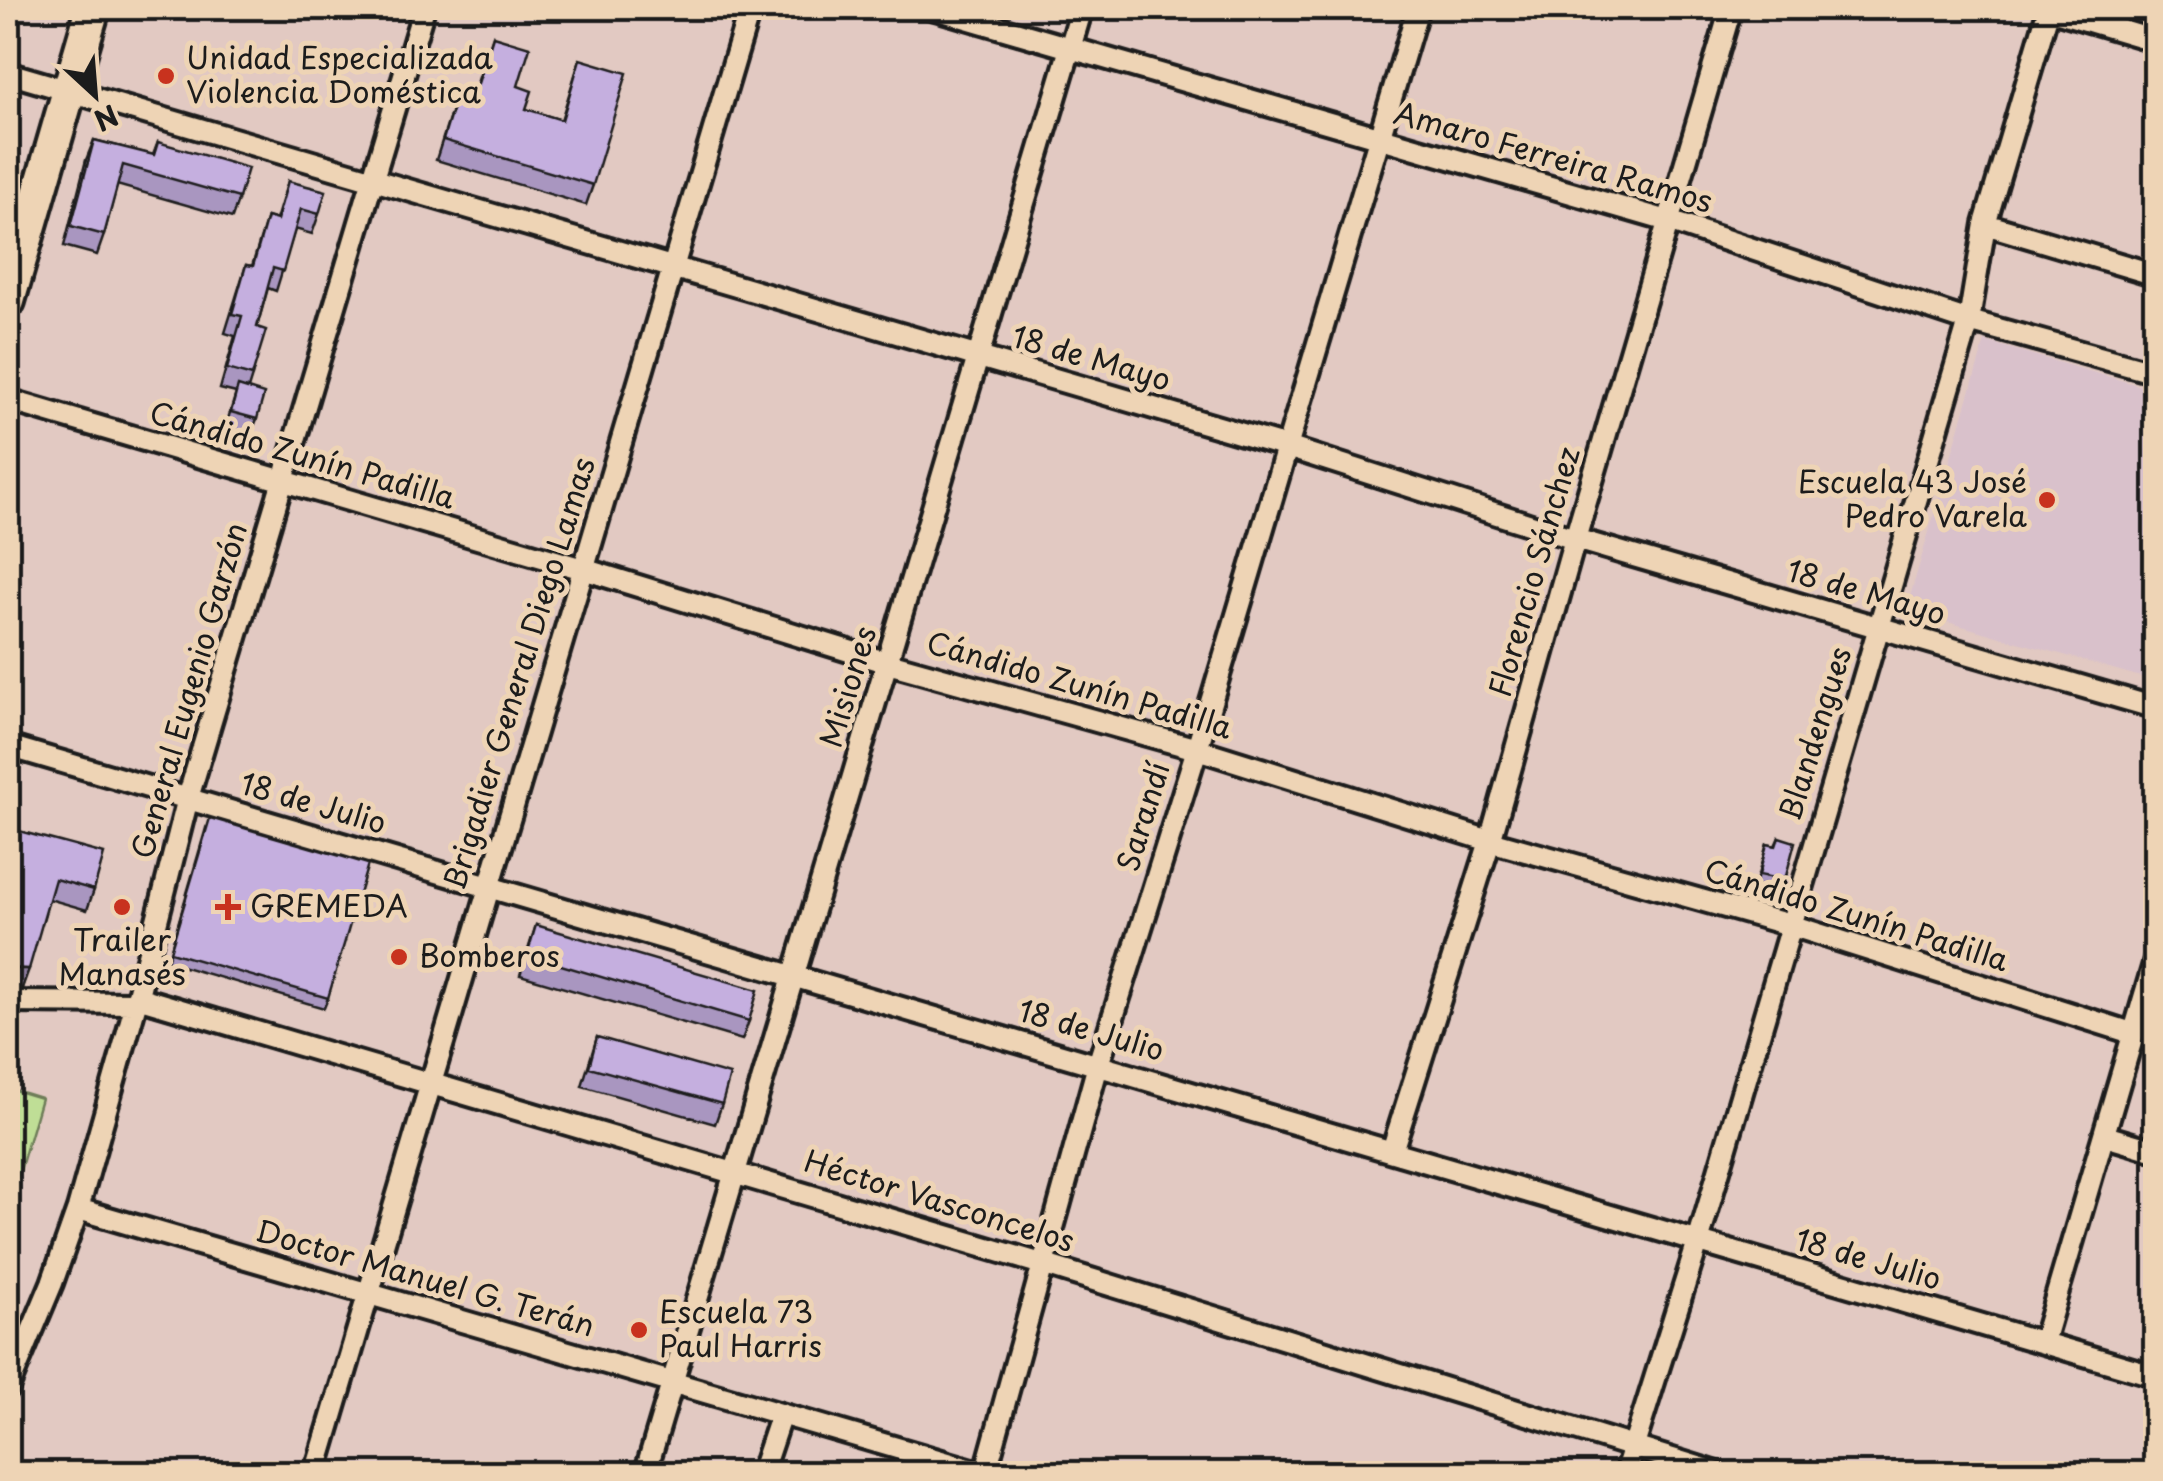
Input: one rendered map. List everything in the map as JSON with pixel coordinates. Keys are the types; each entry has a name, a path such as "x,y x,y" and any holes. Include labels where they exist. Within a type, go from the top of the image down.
{"main road":[{"path":"8,301 93,8"}],"street":[{"name":"General Eugenio Garzón","path":"8,1388 78,1209 188,798 424,8"},
{"name":"Brigadier General Diego Lamas","path":"315,1474 750,8"},
{"name":"Amaro Ferreira Ramos","path":"932,8 1668,221 1969,321 2156,373"},
{"name":"Misiones","path":"645,1474 1082,8"},
{"name":"Sarandí","path":"985,1473 1098,1064 1197,749 1418,8"},
{"name":"Florencio Sánchez","path":"1392,1150 1490,842 1575,538 1732,8"},
{"path":"2048,8 2156,41"},
{"name":"Blandengues","path":"1625,1474 1698,1242 1969,321 1985,224 2048,8"},
{"name":"18 de Mayo","path":"8,74 1287,447 1575,538 2156,708"},
{"path":"1985,224 2156,275"},
{"name":"Cándido Zunín Padilla","path":"8,400 888,663 1197,749 1490,842 1790,925 2132,1034"},
{"name":"18 de Julio","path":"8,746 2156,1376"},
{"path":"2043,1342 2156,957"},
{"name":"Héctor Vasconcelos","path":"8,1002 136,1000 1042,1264 1721,1474"},
{"path":"2105,1136 2156,1152"},
{"name":"Doctor Manuel G. Terán","path":"78,1209 985,1473"},
{"path":"761,1474 780,1414"}],"shaded area":[{"name":"Escuela 43 José Pedro Varela","path":"1985,341 2155,390 2155,681 1906,610"}],"green space":[{"path":"8,1088 41,1098 8,1212"}],"building":[{"path":"493,36 530,47 518,86 532,91 526,109 562,120 580,59 627,73 593,185 443,140 457,94 473,99"},
{"path":"94,140 154,155 158,142 248,168 239,198 123,165 104,235 71,226"},
{"path":"288,181 326,191 319,214 301,209 283,271 273,268 257,327 266,330 252,376 227,369 242,316 232,314 246,265 253,266 267,217 277,220"},
{"path":"238,386 264,394 257,419 231,412"},
{"path":"210,818 368,864 328,998 170,952"},
{"path":"8,828 104,854 94,890 55,879 29,969 8,968"},
{"path":"1779,837 1795,842 1786,876 1778,879 1759,875 1767,844 1776,846"},
{"path":"536,925 758,990 749,1021 527,955"},
{"path":"597,1037 730,1075 722,1104 589,1067"}],"place":[{"name":"Unidad Especializada Violencia Doméstica","path":"166,76"},
{"name":"Escuela 43 José Pedro Varela","path":"2047,500"},
{"name":"Trailer Manasés","path":"122,907"},
{"name":"GREMEDA","path":"228,907"},
{"name":"Bomberos","path":"399,957"},
{"name":"Escuela 73 Paul Harris","path":"639,1330"}]}
